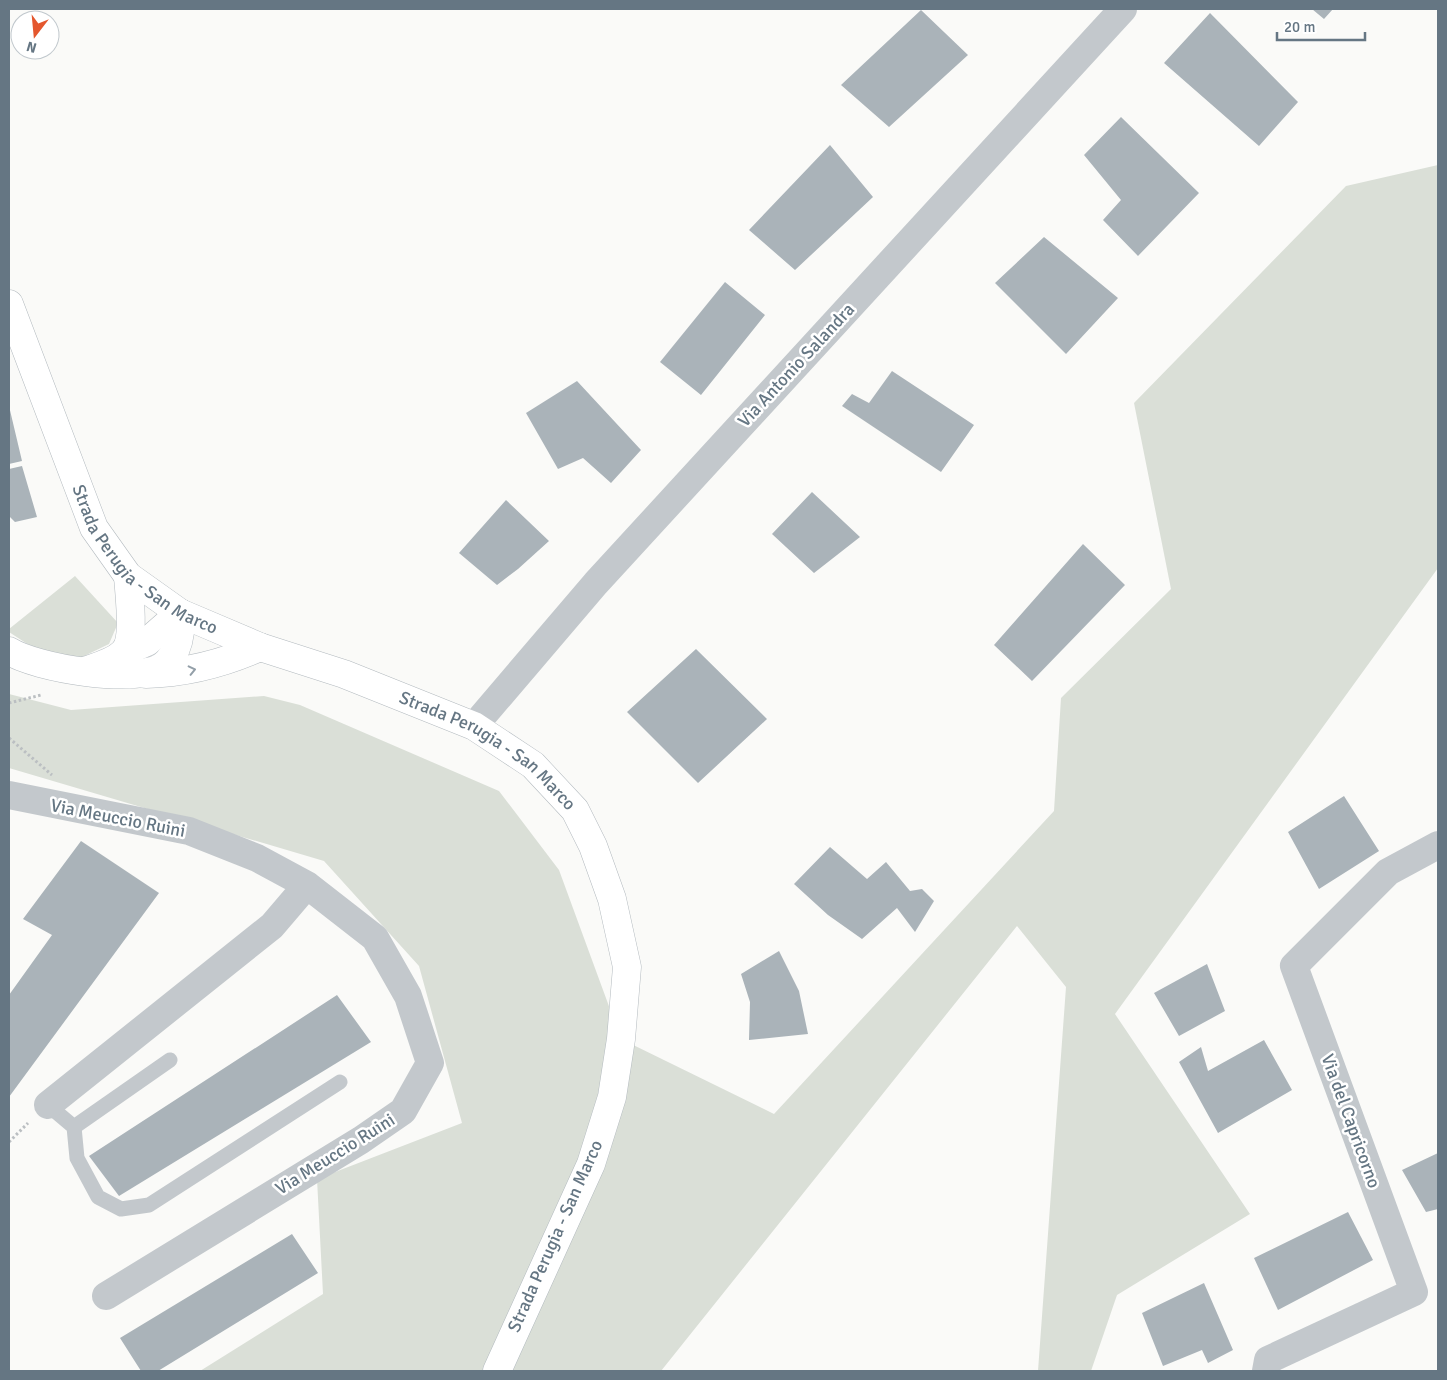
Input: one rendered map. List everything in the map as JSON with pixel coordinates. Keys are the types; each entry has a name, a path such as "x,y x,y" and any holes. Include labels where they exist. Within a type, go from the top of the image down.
{"main road":[{"name":"Strada Perugia - San Marco","path":"9,304 94,528 128,576 180,613 260,647 344,674 474,726 533,764 575,810 593,846 612,899 627,967 621,1039 612,1097 591,1164 497,1371"},
{"path":"124,652 130,635 128,576"},
{"path":"84,671 108,662 124,652 147,642 180,613"},
{"path":"144,674 164,665 176,647 182,629 180,613"},
{"path":"9,652 43,665 84,671 144,674 180,673 198,669 226,662 260,647"}],"street":[{"name":"Via Antonio Salandra","path":"474,726 596,583 1123,9"},
{"name":"Via Meuccio Ruini","path":"9,795 190,831 257,858 307,885 375,938 408,996 430,1063 403,1111 361,1140 106,1296"},
{"name":"Via del Capricorno","path":"1266,1371 1268,1360 1414,1292 1294,966 1388,872 1438,845"},
{"path":"48,1104 272,926 307,885"}],"lane":[{"path":"74,1127 170,1060"},
{"path":"48,1104 74,1127 77,1158 98,1197 121,1209 149,1205 340,1082"}],"path":[{"path":"9,703 41,695"},
{"path":"9,738 51,772 58,806"}],"shaded area":[{"path":"1438,165 1438,568 1115,1014 1250,1214 1117,1295 1091,1371 1038,1371 1066,987 1017,926 661,1371 200,1371 323,1294 317,1179 462,1123 419,966 324,861 9,768 9,694 71,710 264,696 300,705 499,791 559,870 621,1039 774,1114 1054,811 1061,698 1171,589 1134,403 1346,186"},
{"path":"75,576 118,623 109,644 80,658 38,651 9,632 9,629"}],"building":[{"path":"1312,9 1333,9 1324,19"},
{"path":"921,10 968,55 889,127 841,85"},
{"path":"1210,13 1298,102 1259,146 1164,63"},
{"path":"1121,117 1199,193 1138,256 1103,220 1121,200 1084,155"},
{"path":"830,145 873,197 795,270 749,230"},
{"path":"1044,237 1118,298 1066,354 995,283"},
{"path":"725,282 765,315 701,395 660,362"},
{"path":"892,371 974,425 941,472 842,406 852,394 869,403"},
{"path":"577,381 641,450 611,483 583,458 558,469 526,413"},
{"path":"9,406 22,461 9,464"},
{"path":"22,466 37,517 15,522 9,516 9,469"},
{"path":"812,492 860,537 814,573 772,534"},
{"path":"506,500 549,541 497,585 459,553"},
{"path":"1083,544 1125,585 1032,681 994,645"},
{"path":"696,649 767,719 698,783 627,712"},
{"path":"1344,796 1379,851 1319,889 1288,832"},
{"path":"81,841 159,893 9,1097 9,995 52,935 23,919"},
{"path":"830,847 867,879 886,862 910,891 922,889 934,901 915,932 897,908 862,939 828,915 794,884"},
{"path":"779,951 799,991 808,1034 749,1040 750,1002 741,974"},
{"path":"1207,964 1225,1011 1179,1036 1154,993"},
{"path":"337,995 371,1042 119,1196 89,1156"},
{"path":"1264,1040 1292,1090 1218,1133 1179,1062 1201,1047 1208,1071"},
{"path":"1438,1153 1438,1209 1426,1212 1402,1170"},
{"path":"1348,1212 1373,1260 1278,1310 1254,1258"},
{"path":"292,1234 318,1273 158,1371 141,1371 120,1338"},
{"path":"1204,1283 1233,1350 1208,1363 1202,1350 1163,1366 1142,1313"}]}
